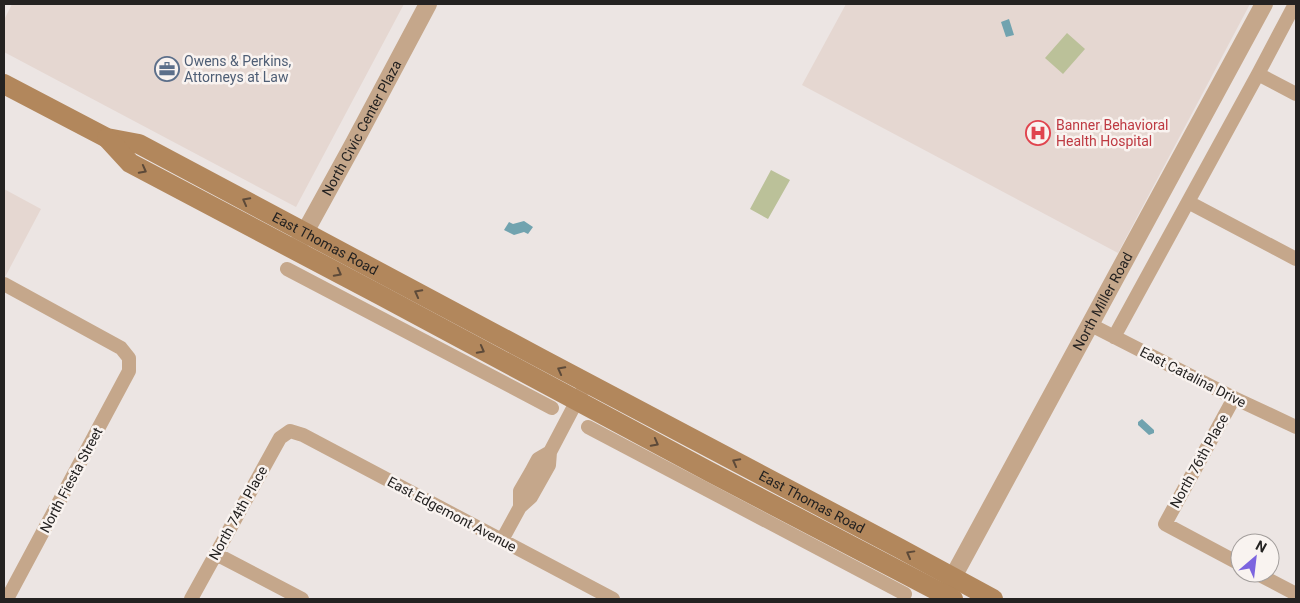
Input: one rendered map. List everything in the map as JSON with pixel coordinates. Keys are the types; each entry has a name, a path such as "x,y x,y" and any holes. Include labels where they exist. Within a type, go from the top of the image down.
{"main road":[{"name":"East Thomas Road","path":"4,84 107,138 140,144 891,544 948,593"},
{"name":"East Thomas Road","path":"107,138 130,163 380,295 526,385 577,401 617,432 834,547 948,593 993,599"}],"street":[{"name":"North Civic Center Plaza","path":"294,250 354,143 428,4"},
{"name":"North Miller Road","path":"948,593 1264,4"},
{"name":"North Miller Road","path":"1114,338 1295,4"},
{"path":"1258,74 1296,94"},
{"path":"1188,202 1296,259"},
{"name":"East Thomas Road","path":"287,270 370,313 526,385 552,408"},
{"name":"North Fiesta Street","path":"4,284 121,348 129,358 129,371 7,599"},
{"name":"East Thomas Road","path":"370,313 380,295"},
{"name":"East Catalina Drive","path":"1091,325 1234,398 1296,427"},
{"path":"526,385 540,358"},
{"path":"502,540 520,507 531,497 546,471 549,465 550,452 587,383"},
{"name":"North 76th Place","path":"1230,559 1164,524 1234,398"},
{"path":"617,432 630,406"},
{"name":"East Thomas Road","path":"588,427 617,432"},
{"name":"East Edgemont Avenue","path":"290,431 304,435 614,599"},
{"name":"North 74th Place","path":"191,599 280,438 290,431"},
{"name":"East Thomas Road","path":"834,547 905,594"},
{"path":"216,554 302,599"},
{"path":"1275,583 1296,594"}],"shaded area":[{"path":"12,4 404,4 296,207 4,52 4,20"},
{"name":"Banner Behavioral Health Hospital","path":"846,4 1250,4 1118,253 802,85"},
{"path":"4,189 41,209 4,279"}],"green space":[{"path":"1067,33 1085,49 1063,74 1045,58"},
{"path":"771,170 790,180 768,219 750,209"}],"water":[{"path":"1009,19 1014,35 1006,37 1001,22"},
{"path":"524,221 533,227 528,234 524,232 514,235 504,230 509,222 513,224"},
{"path":"1142,419 1154,430 1154,433 1149,435 1138,425 1138,422"}],"place":[{"name":"Owens & Perkins, Attorneys at Law","path":"167,69"},
{"name":"Banner Behavioral Health Hospital","path":"1038,133"}]}
